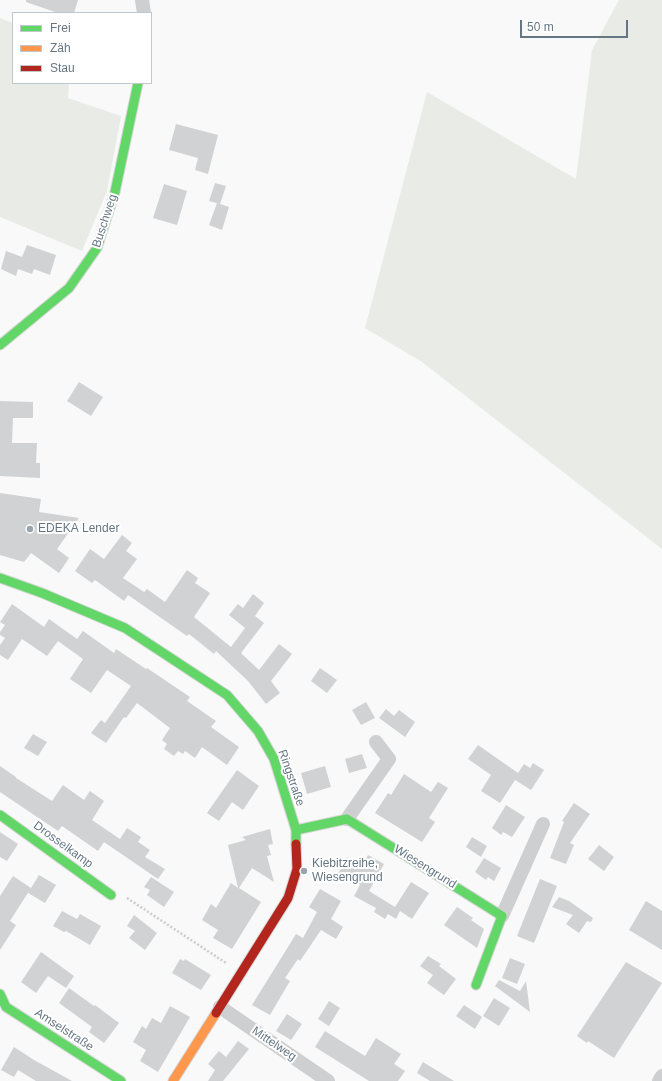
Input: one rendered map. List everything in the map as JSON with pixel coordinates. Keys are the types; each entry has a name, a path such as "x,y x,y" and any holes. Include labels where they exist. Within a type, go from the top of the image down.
{"street":[{"path":"142,0 144,12"},
{"name":"Buschweg","path":"0,345 69,288 97,248 115,192 138,84"},
{"name":"Ringstraße","path":"0,578 42,593 125,628 227,695 258,731 274,759 296,830 297,869 288,898 173,1081"},
{"path":"296,830 347,818 389,759 376,742"},
{"name":"Drosselkamp","path":"0,815 111,895"},
{"name":"Wiesengrund","path":"347,818 502,916"},
{"path":"476,985 502,916 543,824"},
{"name":"Amselstraße","path":"0,994 6,1007 121,1081"},
{"name":"Mittelweg","path":"220,1007 328,1081"},
{"path":"659,1081 662,1076"}],"path":[{"path":"111,895 125,896 242,973"}],"shaded area":[{"path":"619,0 662,0 662,549 422,362 365,328 427,92 576,179 592,50"},
{"path":"0,18 12,23 12,84 69,84 68,98 121,116 107,191 82,251 0,217"}],"building":[{"path":"26,0 78,0 74,12 55,12 26,2"},
{"path":"176,124 218,135 208,174 195,170 198,158 169,150"},
{"path":"215,183 226,186 220,204 209,201"},
{"path":"164,184 187,191 177,225 153,218"},
{"path":"217,203 229,207 222,230 209,225"},
{"path":"27,245 56,255 50,275 34,269 32,274 18,269 16,276 1,269 6,251 22,257"},
{"path":"79,382 103,397 91,416 67,401"},
{"path":"0,401 33,402 33,418 13,418 12,443 37,443 36,463 40,463 40,478 0,476"},
{"name":"EDEKA Lender","path":"0,493 41,499 39,512 79,518 57,549 69,558 59,573 31,553 24,562 0,555"},
{"path":"122,535 132,543 126,551 137,559 123,578 144,592 147,589 165,602 187,570 198,578 195,583 210,593 194,617 231,647 245,628 229,615 238,604 243,608 253,594 264,603 255,616 264,623 241,653 259,670 279,644 292,654 271,681 280,693 266,704 248,681 216,651 214,654 189,634 187,636 128,595 124,601 95,580 92,583 75,571 90,549 104,559"},
{"path":"12,604 44,627 49,619 77,639 83,631 114,653 116,649 190,697 187,701 216,721 211,727 239,747 227,765 202,747 195,758 185,751 183,754 178,751 174,756 164,749 167,744 162,740 170,728 137,703 126,718 124,717 106,743 91,733 101,720 105,723 131,686 107,670 91,693 70,679 83,659 58,641 47,656 22,639 8,660 0,655 0,645 5,638 0,635 0,632 5,625 0,622"},
{"path":"320,668 337,680 327,693 311,681"},
{"path":"366,702 375,718 361,725 352,710"},
{"path":"386,709 394,716 399,710 415,722 405,737 379,718"},
{"path":"33,734 47,742 38,756 24,748"},
{"path":"478,745 518,773 524,764 530,768 533,763 544,770 531,790 515,780 500,803 481,791 491,775 468,759"},
{"path":"362,754 367,768 349,773 345,759"},
{"path":"0,766 52,801 63,785 84,800 90,791 104,801 92,820 120,839 127,828 141,837 138,842 150,850 145,857 165,869 158,879 104,842 98,851 62,826 58,831 0,792"},
{"path":"325,766 331,787 307,794 301,773"},
{"path":"237,770 259,786 243,810 232,802 219,821 207,813"},
{"path":"404,774 431,792 438,782 448,788 429,818 435,822 422,842 375,813 388,793 391,795"},
{"path":"574,803 590,814 570,843 574,845 566,864 550,858 564,822 562,821"},
{"path":"506,805 525,817 512,837 503,832 501,835 492,828"},
{"path":"270,829 273,844 268,845 271,855 267,856 274,882 252,868 239,888 261,902 232,949 213,938 218,930 202,920 211,904 216,908 231,883 238,888 228,845 246,840 242,837"},
{"path":"0,832 18,844 7,861 0,857"},
{"path":"472,837 487,846 481,857 466,847"},
{"path":"599,845 614,857 604,871 588,859"},
{"path":"368,855 384,864 369,891 395,907 411,882 429,893 412,919 400,911 396,919 388,914 385,919 374,912 376,908 354,896 360,885 338,874 347,857 362,866"},
{"path":"484,858 501,868 494,881 488,877 486,880 475,872"},
{"path":"39,875 56,885 45,903 28,893"},
{"path":"13,876 31,888 10,921 16,925 0,950 0,896"},
{"path":"151,877 174,892 164,907 147,895 150,890 144,887"},
{"path":"540,879 557,886 534,943 517,936"},
{"path":"320,889 341,901 331,919 343,927 336,939 321,930 300,961 298,959 285,978 290,981 270,1015 252,1005 296,934 303,938 317,912 309,907"},
{"path":"559,897 569,901 593,918 591,922 587,921 579,933 566,924 573,915 552,907"},
{"path":"646,901 662,911 662,950 629,930"},
{"path":"457,907 473,918 471,920 484,929 477,948 444,925"},
{"path":"62,911 77,919 80,914 101,926 90,945 66,931 64,932 53,926"},
{"path":"134,915 157,933 145,950 129,938 135,931 127,926"},
{"path":"41,952 74,976 66,988 48,976 36,993 21,982"},
{"path":"428,956 441,964 439,966 456,979 444,995 427,983 433,975 420,966"},
{"path":"510,958 525,964 517,984 502,978"},
{"path":"180,959 184,961 185,959 211,975 201,990 172,973"},
{"path":"626,962 662,983 614,1058 588,1041 587,1043 577,1036"},
{"path":"499,980 520,991 526,981 530,1012 495,986"},
{"path":"69,988 119,1023 104,1043 89,1032 92,1027 59,1003"},
{"path":"494,998 510,1008 499,1026 483,1016"},
{"path":"329,1001 340,1008 329,1026 318,1019"},
{"path":"464,1005 482,1017 475,1029 456,1016"},
{"path":"170,1006 190,1017 158,1072 140,1061 146,1050 133,1042 142,1026 146,1029 152,1018 161,1023"},
{"path":"287,1014 302,1024 291,1040 276,1031"},
{"path":"325,1031 365,1056 376,1038 401,1054 394,1064 405,1071 398,1081 369,1081 315,1047"},
{"path":"238,1041 249,1049 223,1081 208,1081 215,1070 208,1064 219,1051 226,1057"},
{"path":"14,1047 72,1081 36,1081 18,1070 14,1077 1,1070"},
{"path":"423,1062 454,1081 430,1081 417,1073"}],"traffic: fast":[{"path":"0,345 69,288 97,248 115,192 138,84"},
{"path":"0,578 42,593 125,628 227,695 258,731 274,759 296,830 296,844"},
{"path":"0,815 111,895"},
{"path":"296,830 347,819 502,916 476,985"},
{"path":"0,994 6,1007 121,1081"}],"traffic: slow":[{"path":"173,1081 216,1013"}],"traffic: jam":[{"path":"216,1013 288,898 297,869 296,844"}],"place":[{"name":"EDEKA Lender","path":"30,529"},
{"name":"Kiebitzreihe, Wiesengrund","path":"304,871"}]}
